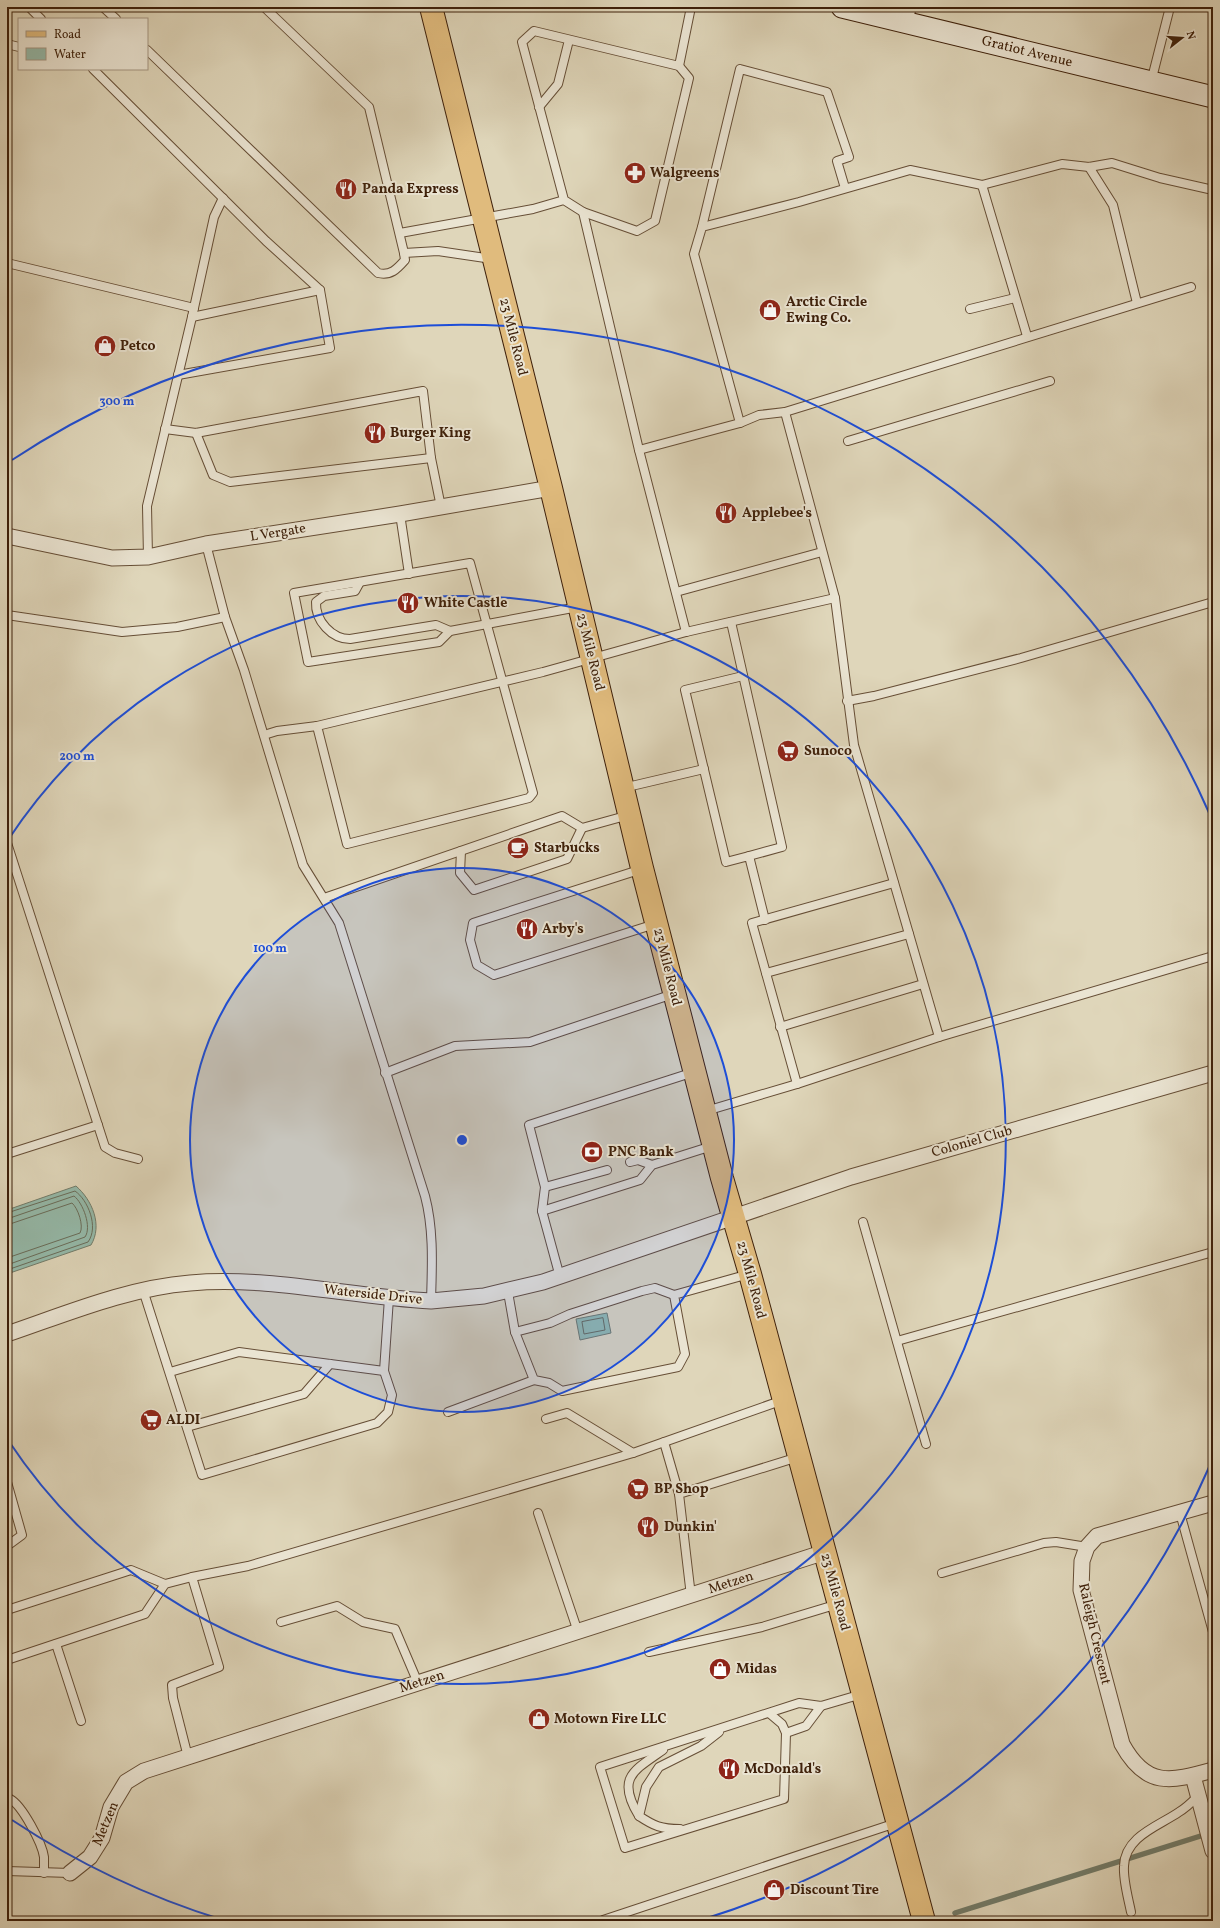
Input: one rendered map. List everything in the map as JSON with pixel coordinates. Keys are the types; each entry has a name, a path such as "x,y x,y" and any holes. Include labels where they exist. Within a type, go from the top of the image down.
{"main road":[{"name":"23 Mile Road","path":"431,7 551,488 578,607 674,994 924,1921"},
{"name":"Gratiot Avenue","path":"842,7 910,15 1151,82 1213,97"}],"street":[{"name":"L Vergate","path":"7,536 112,558 148,557 206,544 400,514 551,488"},
{"name":"Coloniel Club","path":"734,1218 851,1177 1213,1073"},
{"name":"Waterside Drive","path":"7,1334 144,1290 189,1283 243,1282 389,1298 431,1301 459,1300 508,1292 560,1277 734,1218"},
{"path":"1088,1547 1097,1536 1213,1503"},
{"name":"Raleigh Crescent","path":"1088,1547 1082,1561 1081,1590 1122,1744 1130,1758 1140,1770 1152,1776 1171,1780 1193,1776 1213,1770"},
{"name":"Metzen","path":"70,1873 90,1857 102,1838 111,1807 126,1782 144,1771 825,1552"},
{"path":"1193,1776 1213,1851"}],"lane":[{"path":"29,7 40,18"},
{"path":"104,7 115,18"},
{"path":"148,51 378,273 386,275 395,271 405,260 404,253 369,107 264,7"},
{"path":"679,66 691,7"},
{"path":"1151,82 1170,7"},
{"path":"534,31 679,66 689,78 655,221 637,231 583,212 564,200 522,42 534,31"},
{"path":"540,107 558,84 569,40"},
{"path":"7,44 18,47"},
{"path":"740,423 694,254 702,227 740,69 827,92 849,158 837,161 844,188"},
{"path":"94,70 266,241 320,290 330,348 178,375"},
{"path":"702,227 799,202 910,170 982,185 1062,164 1089,167 1112,163 1160,178 1213,190"},
{"path":"1089,167 1113,205 1136,303"},
{"path":"982,185 1027,336"},
{"path":"148,557 146,506 192,317 214,217 223,198"},
{"path":"400,233 533,209 564,200"},
{"path":"583,212 639,450 686,632"},
{"path":"404,253 438,251 493,259"},
{"path":"7,263 194,308"},
{"path":"639,450 740,423 759,415 784,412 1192,286"},
{"path":"192,317 320,290"},
{"path":"970,309 1015,298"},
{"path":"848,441 1050,381"},
{"path":"165,429 196,433 423,391 431,458 440,507"},
{"path":"784,412 835,598 845,663 847,700 854,746 939,1037"},
{"path":"196,433 213,475 230,482 431,458"},
{"path":"400,514 409,574"},
{"path":"206,544 225,617 244,670 304,865 339,923 430,1214 432,1234 431,1301"},
{"path":"676,592 822,552"},
{"path":"317,726 347,844 529,798 533,793 470,563 294,593 308,662 439,642 450,631"},
{"path":"360,582 355,591 324,596 316,602 316,609 327,629 342,639 436,625 450,631 578,607"},
{"path":"264,735 277,731 317,726 503,682 686,632 835,598"},
{"path":"847,700 874,696 1021,658 1213,602"},
{"path":"7,615 122,632 177,627 225,617"},
{"path":"731,622 782,847 726,862 685,690 743,676"},
{"path":"623,788 704,769"},
{"path":"324,898 462,852 562,816 582,828 629,815"},
{"path":"462,852 460,873 474,890 567,859 582,828"},
{"path":"7,843 105,1147 115,1153 138,1159"},
{"path":"749,856 764,920"},
{"path":"642,868 473,923 470,940 477,965 494,975 656,924"},
{"path":"797,1084 752,923 894,883"},
{"path":"766,973 909,934"},
{"path":"706,1111 797,1084 939,1037 1213,956"},
{"path":"780,1027 923,984"},
{"path":"386,1073 455,1046 530,1042 674,994"},
{"path":"560,1277 542,1211 545,1188 529,1125 695,1072"},
{"path":"7,1154 98,1125"},
{"path":"542,1211 640,1180 652,1165 714,1146"},
{"path":"630,1162 638,1160 652,1165"},
{"path":"545,1188 607,1170"},
{"path":"863,1222 926,1444"},
{"path":"897,1340 1213,1252"},
{"path":"515,1332 550,1323 570,1314 642,1291 655,1288 674,1295 750,1274"},
{"path":"144,1290 202,1475 378,1423 388,1412 392,1395 384,1371 389,1298"},
{"path":"508,1292 515,1332 534,1380"},
{"path":"448,1412 534,1380 549,1383 562,1391 678,1367 685,1354 674,1295"},
{"path":"170,1372 239,1352 384,1371"},
{"path":"187,1427 304,1394 330,1364"},
{"path":"7,1610 131,1570 165,1584 248,1566 633,1453 783,1400"},
{"path":"546,1419 567,1413 633,1453"},
{"path":"664,1442 679,1494 691,1596"},
{"path":"679,1494 799,1457"},
{"path":"7,1482 22,1535 11,1545 7,1546"},
{"path":"538,1513 578,1632"},
{"path":"1180,1513 1213,1632"},
{"path":"942,1573 1044,1543 1056,1542 1088,1547"},
{"path":"188,1757 173,1698 172,1686 219,1667 192,1577"},
{"path":"7,1660 145,1614 165,1584"},
{"path":"649,1652 762,1627 838,1604"},
{"path":"281,1622 337,1606 363,1622 395,1629 418,1683"},
{"path":"56,1644 81,1721"},
{"path":"769,1713 782,1724 786,1733 787,1744 784,1799 625,1848 600,1767 799,1703 821,1706 862,1694"},
{"path":"786,1733 806,1726 821,1706"},
{"path":"638,1816 646,1787 659,1767 701,1746 725,1727"},
{"path":"670,1745 634,1770 627,1789 632,1805 638,1816 650,1824 662,1828 686,1830"},
{"path":"1131,1912 1124,1866 1126,1851 1146,1832 1181,1811 1198,1796"},
{"path":"7,1800 10,1799 17,1802 38,1839 44,1856 44,1873"},
{"path":"603,1920 897,1823"},
{"path":"7,1871 70,1873"}],"water":[{"path":"76,1186 87,1198 94,1213 96,1229 91,1245 7,1274 7,1210"},
{"path":"607,1313 611,1333 580,1340 576,1319"}],"waterway":[{"path":"955,1913 1207,1834"}],"place":[{"name":"Walgreens","path":"635,173"},
{"name":"Panda Express","path":"346,189"},
{"name":"Arctic Circle Ewing Co.","path":"770,310"},
{"name":"Petco","path":"105,346"},
{"name":"Burger King","path":"375,433"},
{"name":"Applebee's","path":"726,513"},
{"name":"White Castle","path":"408,603"},
{"name":"Sunoco","path":"788,751"},
{"name":"Starbucks","path":"518,848"},
{"name":"Arby's","path":"527,929"},
{"name":"PNC Bank","path":"592,1152"},
{"name":"ALDI","path":"151,1420"},
{"name":"BP Shop","path":"638,1489"},
{"name":"Dunkin'","path":"648,1527"},
{"name":"Midas","path":"720,1669"},
{"name":"Motown Fire LLC","path":"539,1719"},
{"name":"McDonald's","path":"729,1769"},
{"name":"Discount Tire","path":"774,1890"}]}
